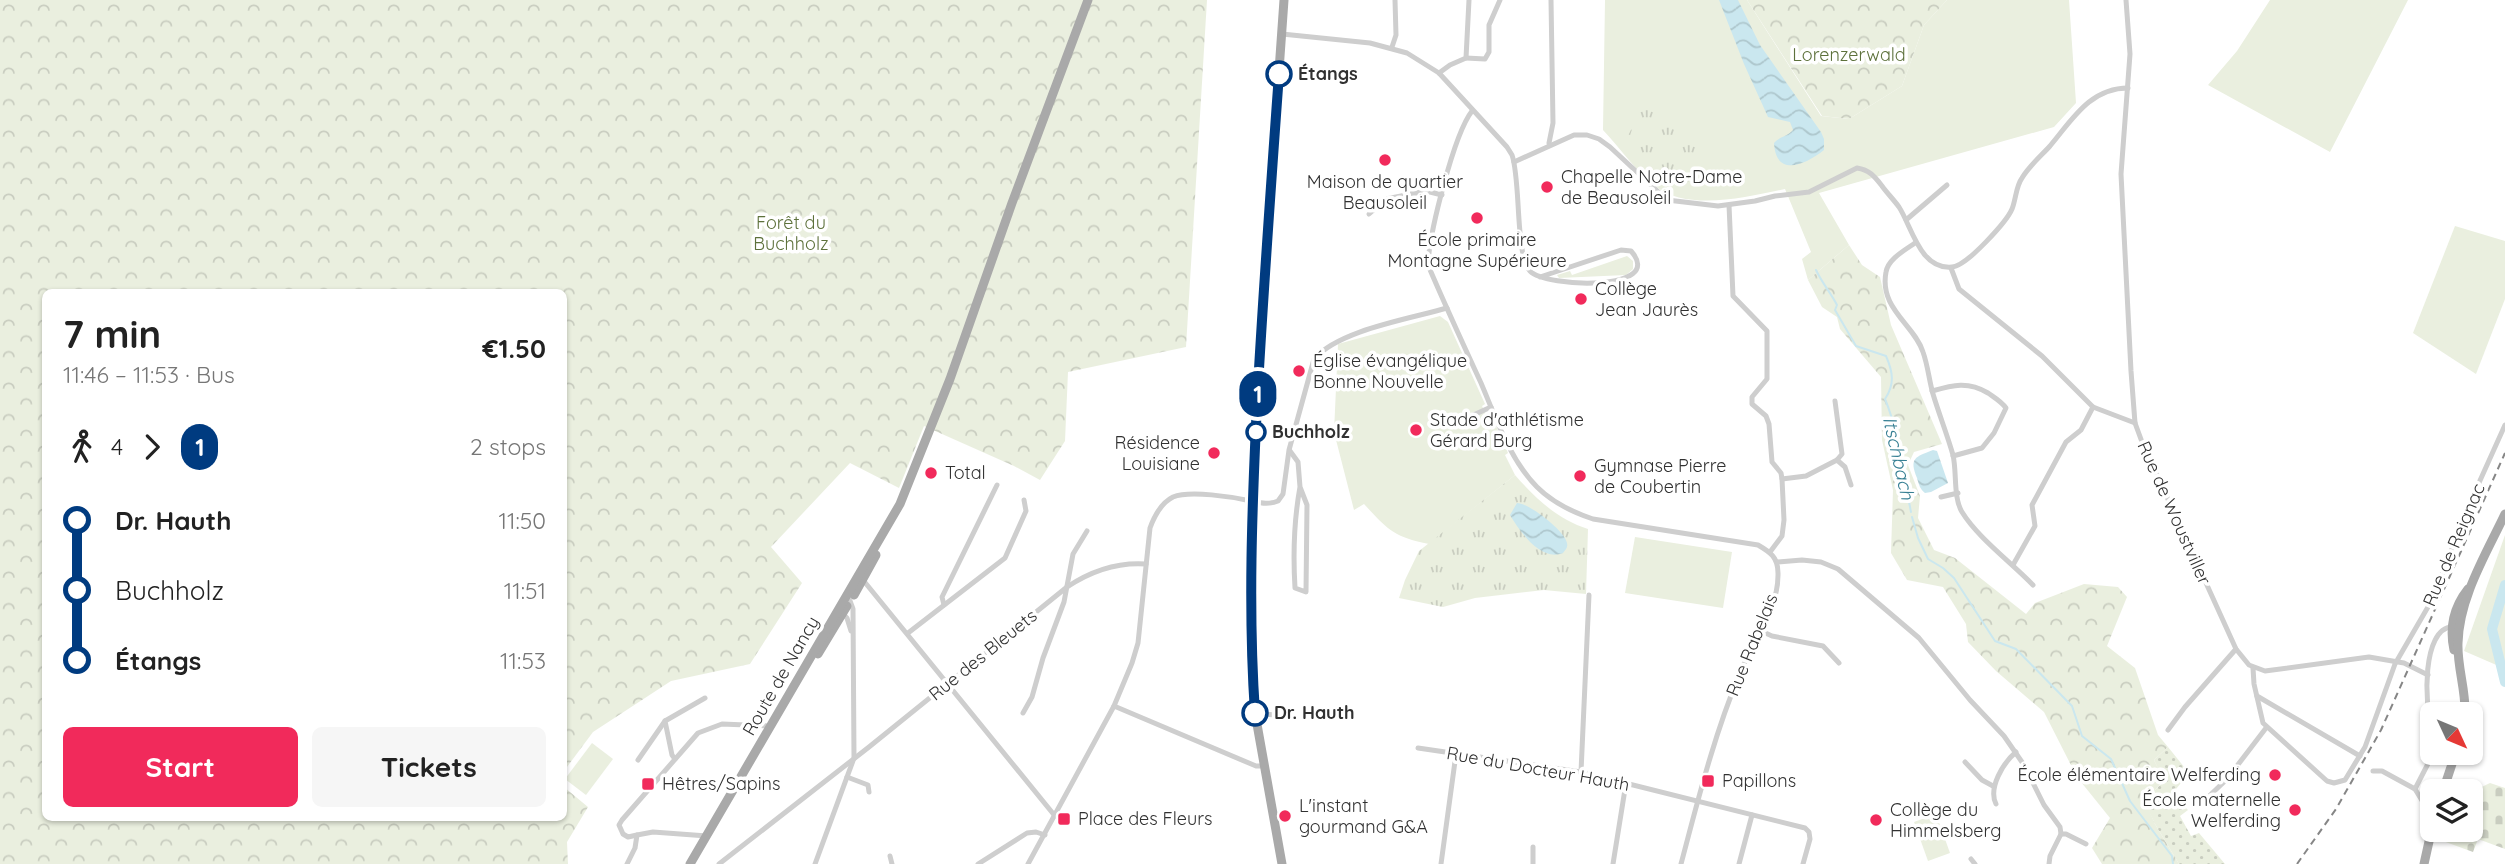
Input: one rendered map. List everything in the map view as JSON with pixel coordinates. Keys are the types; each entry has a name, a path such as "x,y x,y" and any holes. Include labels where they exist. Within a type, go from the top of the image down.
{"main road":[{"name":"Route de Nancy","path":"692,864 861,577 900,504 933,425 1088,0"},
{"path":"1282,864 1255,713 1250,645 1252,501 1262,311 1284,0"},
{"path":"2464,702 2455,627 2457,604 2473,582 2505,514"},
{"path":"2424,864 2429,842"}],"street":[{"path":"1392,47 1396,35 1395,0"},
{"path":"1466,58 1469,0"},
{"path":"1439,74 1450,65 1466,58 1485,59 1489,52 1489,25 1500,0"},
{"path":"1549,144 1553,123 1552,0"},
{"name":"Rue de Woustviller","path":"2126,0 2130,54 2121,174 2135,424 2236,649 2253,668"},
{"path":"1282,34 1392,47 1407,53 1439,74 1507,147 1514,162 1523,252 1531,271 1540,277 1569,283 1623,279 1633,275 1638,267 1637,258 1631,251 1621,250 1540,277"},
{"path":"1514,162 1574,135 1599,139 1667,200 1712,205 1729,205 1775,195 1809,192 1857,168 1866,169 1875,177 1906,220 1916,243 1932,260 1951,268 1966,262 2011,211 2020,180 2085,106 2099,94 2113,88 2128,88"},
{"path":"1472,111 1463,121 1429,248 1428,265 1491,407 1525,472 1538,487 1569,510 1592,519 1758,545 1770,552 1778,562 1821,562 1838,569 1919,638 2016,752 2044,805 2060,827 2061,834 2049,864"},
{"path":"1906,220 1947,185"},
{"path":"1369,214 1386,199 1426,191 1442,195"},
{"path":"1729,205 1733,296 1767,331 1767,379 1752,397 1752,404 1766,416 1772,462 1781,472 1783,479 1782,536 1770,552"},
{"path":"1916,243 1889,264 1885,274 1886,284 1896,315 1923,350 1932,391 1953,456 1959,505 1964,514 2033,584"},
{"path":"1951,268 1959,289 2042,356 2093,407 2135,424"},
{"path":"1028,864 1114,706 1138,643 1150,528 1155,517 1168,501 1176,496 1189,495 1263,504 1279,501 1283,494 1289,450 1314,359 1320,351 1343,338 1447,308"},
{"path":"1932,391 1957,383 1976,386 2001,401 2006,408 1994,433 1982,448 1953,456"},
{"path":"1783,479 1806,475 1837,460 1842,454 1835,401"},
{"path":"1469,417 1491,407"},
{"path":"2013,565 2035,526 2032,505 2066,442 2081,430 2093,407"},
{"name":"Rue de Reignac","path":"2266,728 2331,783 2344,779 2369,740 2396,662 2432,600 2469,505 2505,425"},
{"path":"1289,450 1298,462 1300,486 1293,563 1295,588 1306,592 1307,505 1300,486"},
{"path":"1837,460 1844,467 1851,485"},
{"path":"944,605 942,597 997,485"},
{"path":"1941,497 1958,494"},
{"path":"908,634 1005,558 1026,511 1024,500"},
{"path":"1023,713 1032,697 1067,587 1073,554 1087,531"},
{"name":"Rue Rabelais","path":"1681,864 1698,800 1736,683 1770,610 1779,576 1778,562"},
{"name":"Rue des Bleuets","path":"719,864 1067,587 1083,577 1113,566 1146,564"},
{"path":"861,577 1055,816"},
{"path":"1581,772 1589,595"},
{"path":"816,864 854,758 853,609 848,599"},
{"path":"840,612 846,618 852,634"},
{"path":"2427,702 2428,675 2436,635 2443,628 2455,627"},
{"path":"1761,631 1772,636 1823,646 1839,663"},
{"path":"2168,730 2236,649"},
{"path":"2205,800 2227,779 2266,728 2260,719 2253,668 2270,671 2361,657 2378,657 2404,663 2428,675"},
{"path":"2256,696 2360,756"},
{"path":"638,760 665,721 705,698"},
{"path":"1114,706 1256,766 1264,765"},
{"path":"1255,713 1285,716"},
{"path":"665,721 675,759"},
{"path":"708,837 660,832 628,837 623,834 620,825 621,820 698,733 722,724 773,727"},
{"name":"Rue du Docteur Hauth","path":"1418,748 1581,772 1805,828 1810,832 1810,839 1803,864"},
{"path":"1996,804 1992,797 1993,786 2007,760 2016,752"},
{"path":"1441,864 1456,754"},
{"path":"1965,762 1982,780 1993,786"},
{"path":"2415,789 2427,765"},
{"path":"2373,771 2382,771 2415,789 2420,797"},
{"path":"832,775 845,784"},
{"path":"847,776 868,785 869,792"},
{"path":"1613,864 1626,783"},
{"path":"1739,864 1752,816"},
{"path":"978,864 1027,833 1045,835"},
{"path":"2061,834 2086,844"},
{"path":"626,864 635,848 636,835"},
{"path":"1533,846 1533,864"},
{"path":"890,856 892,864"}],"green space":[{"name":"Forêt du Buchholz","path":"0,0 1207,0 1186,347 1068,372 1065,441 1040,480 924,426 899,488 850,463 771,547 802,583 750,664 671,681 593,732 567,767 567,289 42,289 42,821 567,821 567,790 588,807 567,842 568,864 0,864"},
{"path":"1605,0 1747,0 1821,116 1849,119 1902,86 1924,25 1947,0 2069,0 2076,103 2054,127 1819,193 1849,245 1808,280 1802,259 1811,252 1785,189 1718,200 1684,199 1655,186 1603,130"},
{"name":"Lorenzerwald","path":"1747,0 1947,0 1924,25 1902,86 1849,119 1822,116"},
{"path":"2270,0 2408,0 2330,152 2208,85 2237,51"},
{"path":"1647,97 1685,120 1699,150 1693,178 1678,189 1652,172 1626,140"},
{"path":"2455,226 2505,241 2505,299 2476,374 2413,333"},
{"path":"1849,245 1862,265 1880,277 1891,325 1942,444 1914,452 1908,465 1920,496 1918,518 1934,550 1955,558 2026,614 2035,603 2084,584 2118,587 2127,597 2107,646 2135,668 2158,735 2168,747 2154,760 2164,780 2145,801 2155,824 2179,864 2102,864 2092,848 2110,818 2077,777 2044,712 1996,671 1968,642 1966,624 1943,587 1907,580 1891,553 1893,490 1882,440 1881,377 1840,329 1837,317 1822,307 1808,280"},
{"path":"1627,256 1633,261 1633,269 1626,275 1559,278 1557,275 1570,271 1572,275"},
{"name":"Stade d'athlétisme Gérard Burg","path":"1440,316 1448,322 1485,404 1482,406 1488,418 1492,417 1515,475 1429,544 1392,531 1364,504 1354,510 1334,432 1338,344"},
{"path":"1515,475 1548,507 1566,520 1588,529 1586,594 1544,590 1475,598 1443,607 1399,598 1419,551"},
{"path":"2505,535 2505,682 2501,667 2464,651"},
{"path":"1635,537 1732,552 1723,608 1625,593"},
{"path":"592,743 613,759 586,795 567,781 567,776"},
{"path":"2168,747 2189,773 2172,794 2188,810 2180,816 2191,836 2199,833 2225,864 2179,864 2155,824 2144,801 2164,781 2154,760"},
{"path":"2490,783 2505,788 2505,849 2483,841 2483,786"},
{"path":"1936,814 1950,853 1928,861 1914,822"},
{"path":"2446,842 2477,842 2473,852"}],"water":[{"path":"1719,0 1738,0 1760,45 1821,132 1824,150 1800,164 1786,165 1780,161 1774,143 1793,130 1790,122 1768,117"},
{"path":"1933,450 1937,451 1948,483 1925,493 1919,485 1914,462"},
{"path":"1517,503 1538,512 1560,532 1567,545 1563,553 1547,553 1525,537 1510,515"}],"waterway":[{"name":"Itschbach","path":"1816,270 1837,305 1835,310 1856,346 1886,356 1892,383 1885,399 1898,441 1911,512"},
{"name":"Itschbach","path":"1912,517 1928,559 1954,578 1995,641 2016,649 2072,706 2082,736 2111,759 2130,801 2172,856 2173,864"},
{"path":"2505,585 2492,629 2505,682"}],"railway":[{"path":"2297,864 2336,809 2381,730 2505,453"}],"bus line":[{"name":"1","path":"1255,713 1250,645 1250,544 1262,311 1279,74"}],"place":[{"name":"Étangs","path":"1279,74"},
{"name":"Maison de quartier Beausoleil","path":"1385,160"},
{"name":"Chapelle Notre-Dame de Beausoleil","path":"1547,187"},
{"name":"École primaire Montagne Supérieure","path":"1477,218"},
{"name":"Collège Jean Jaurès","path":"1581,299"},
{"name":"Église évangélique Bonne Nouvelle","path":"1299,371"},
{"name":"Stade d'athlétisme Gérard Burg","path":"1416,430"},
{"name":"Buchholz","path":"1256,432"},
{"name":"Résidence Louisiane","path":"1214,453"},
{"name":"Total","path":"931,473"},
{"name":"Gymnase Pierre de Coubertin","path":"1580,476"},
{"name":"Dr. Hauth","path":"1255,713"},
{"name":"École élémentaire Welferding","path":"2275,775"},
{"name":"Papillons","path":"1708,781"},
{"name":"Hêtres/Sapins","path":"648,784"},
{"name":"École maternelle Welferding","path":"2295,810"},
{"name":"L'instant gourmand G&A","path":"1285,816"},
{"name":"Place des Fleurs","path":"1064,819"},
{"name":"Collège du Himmelsberg","path":"1876,820"}]}
